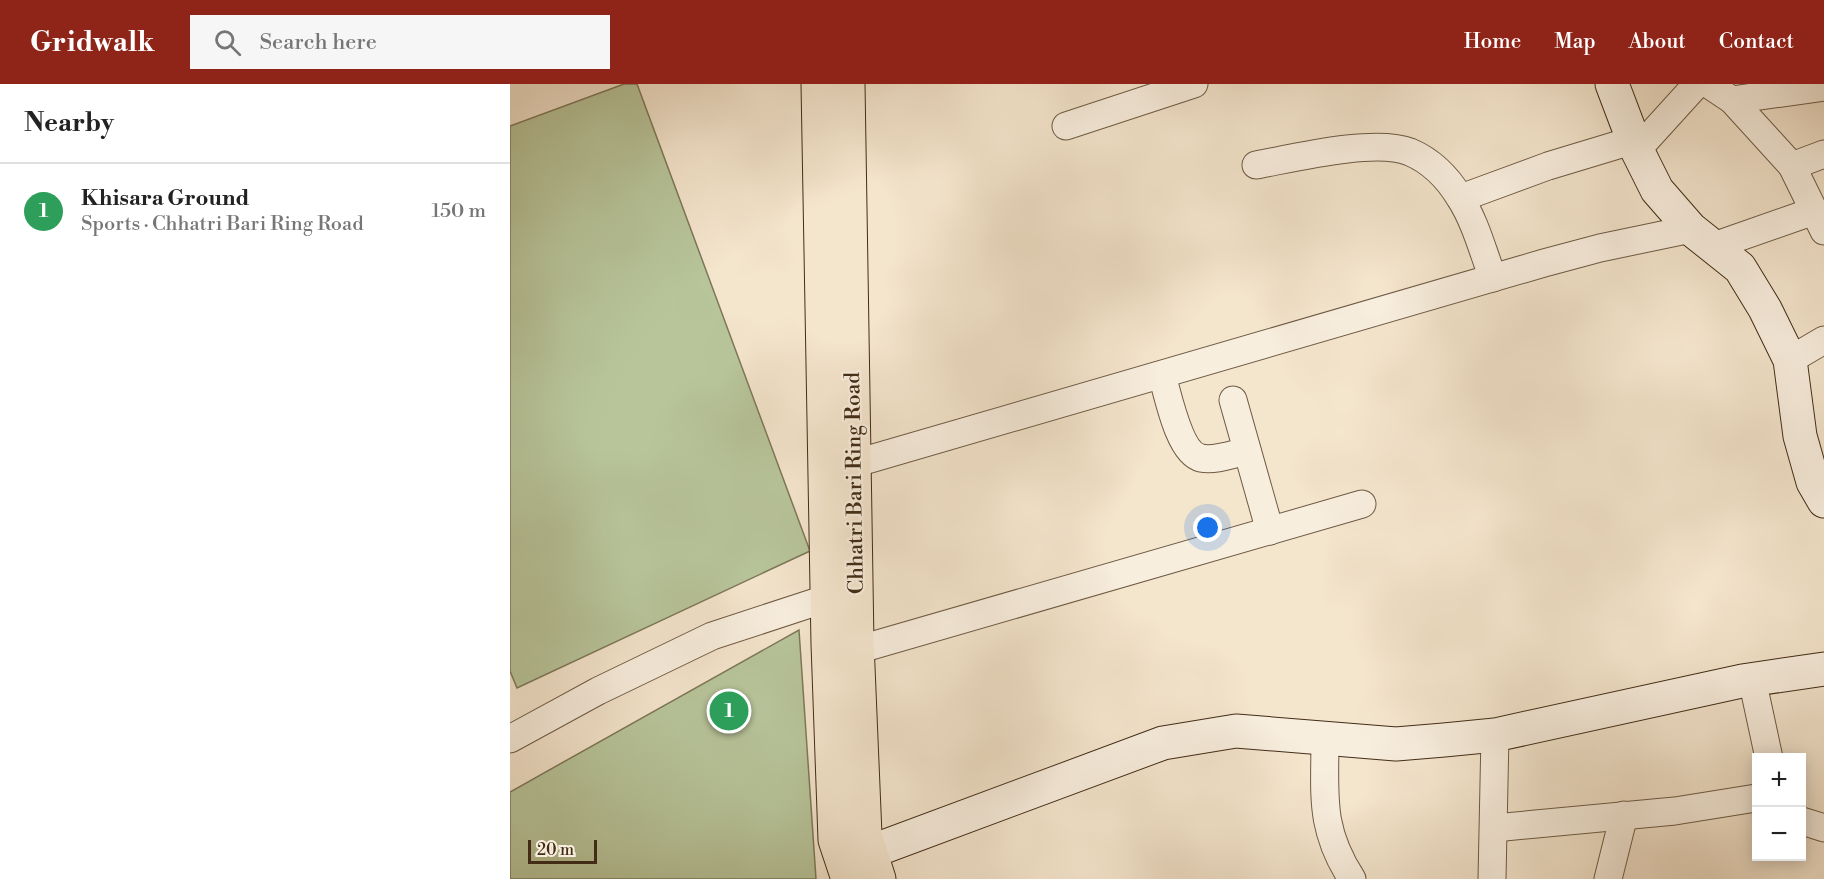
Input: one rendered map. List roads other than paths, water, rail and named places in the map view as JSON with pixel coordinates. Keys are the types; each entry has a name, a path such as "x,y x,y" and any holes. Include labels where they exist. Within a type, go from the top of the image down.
{"main road":[{"name":"Chhatri Bari Ring Road","path":"818,84 835,840 848,879"},
{"name":"Chhatri Bari Ring Road","path":"848,84 857,650 864,835 874,865"}],"street":[{"path":"1066,126 1142,92 1194,84"},
{"path":"1612,84 1657,190 1703,238 1740,268 1765,309 1790,360 1800,436 1813,482 1824,501"},
{"path":"1461,198 1548,165 1636,145 1697,84"},
{"path":"853,464 1600,248 1703,238 1819,221 1792,166 1732,100 1707,84"},
{"path":"1732,100 1824,87"},
{"path":"1256,165 1317,154 1383,147 1408,151 1438,169 1461,198 1493,278"},
{"path":"1792,166 1824,154"},
{"path":"1790,360 1824,340"},
{"path":"1162,375 1178,429 1188,449 1198,458 1210,459 1247,451"},
{"path":"1233,400 1270,531"},
{"path":"857,650 1362,504"},
{"path":"510,739 597,691 712,636 828,598"},
{"path":"874,865 1163,743 1236,731 1396,744 1495,735 1752,680 1824,669"},
{"path":"1752,680 1768,753"},
{"path":"1492,879 1495,735"},
{"path":"1325,737 1324,812 1330,839 1352,879"},
{"path":"1494,828 1715,806 1752,799"},
{"path":"1608,879 1624,814"}],"place":[{"name":"Khisara Ground","path":"729,711"}]}
